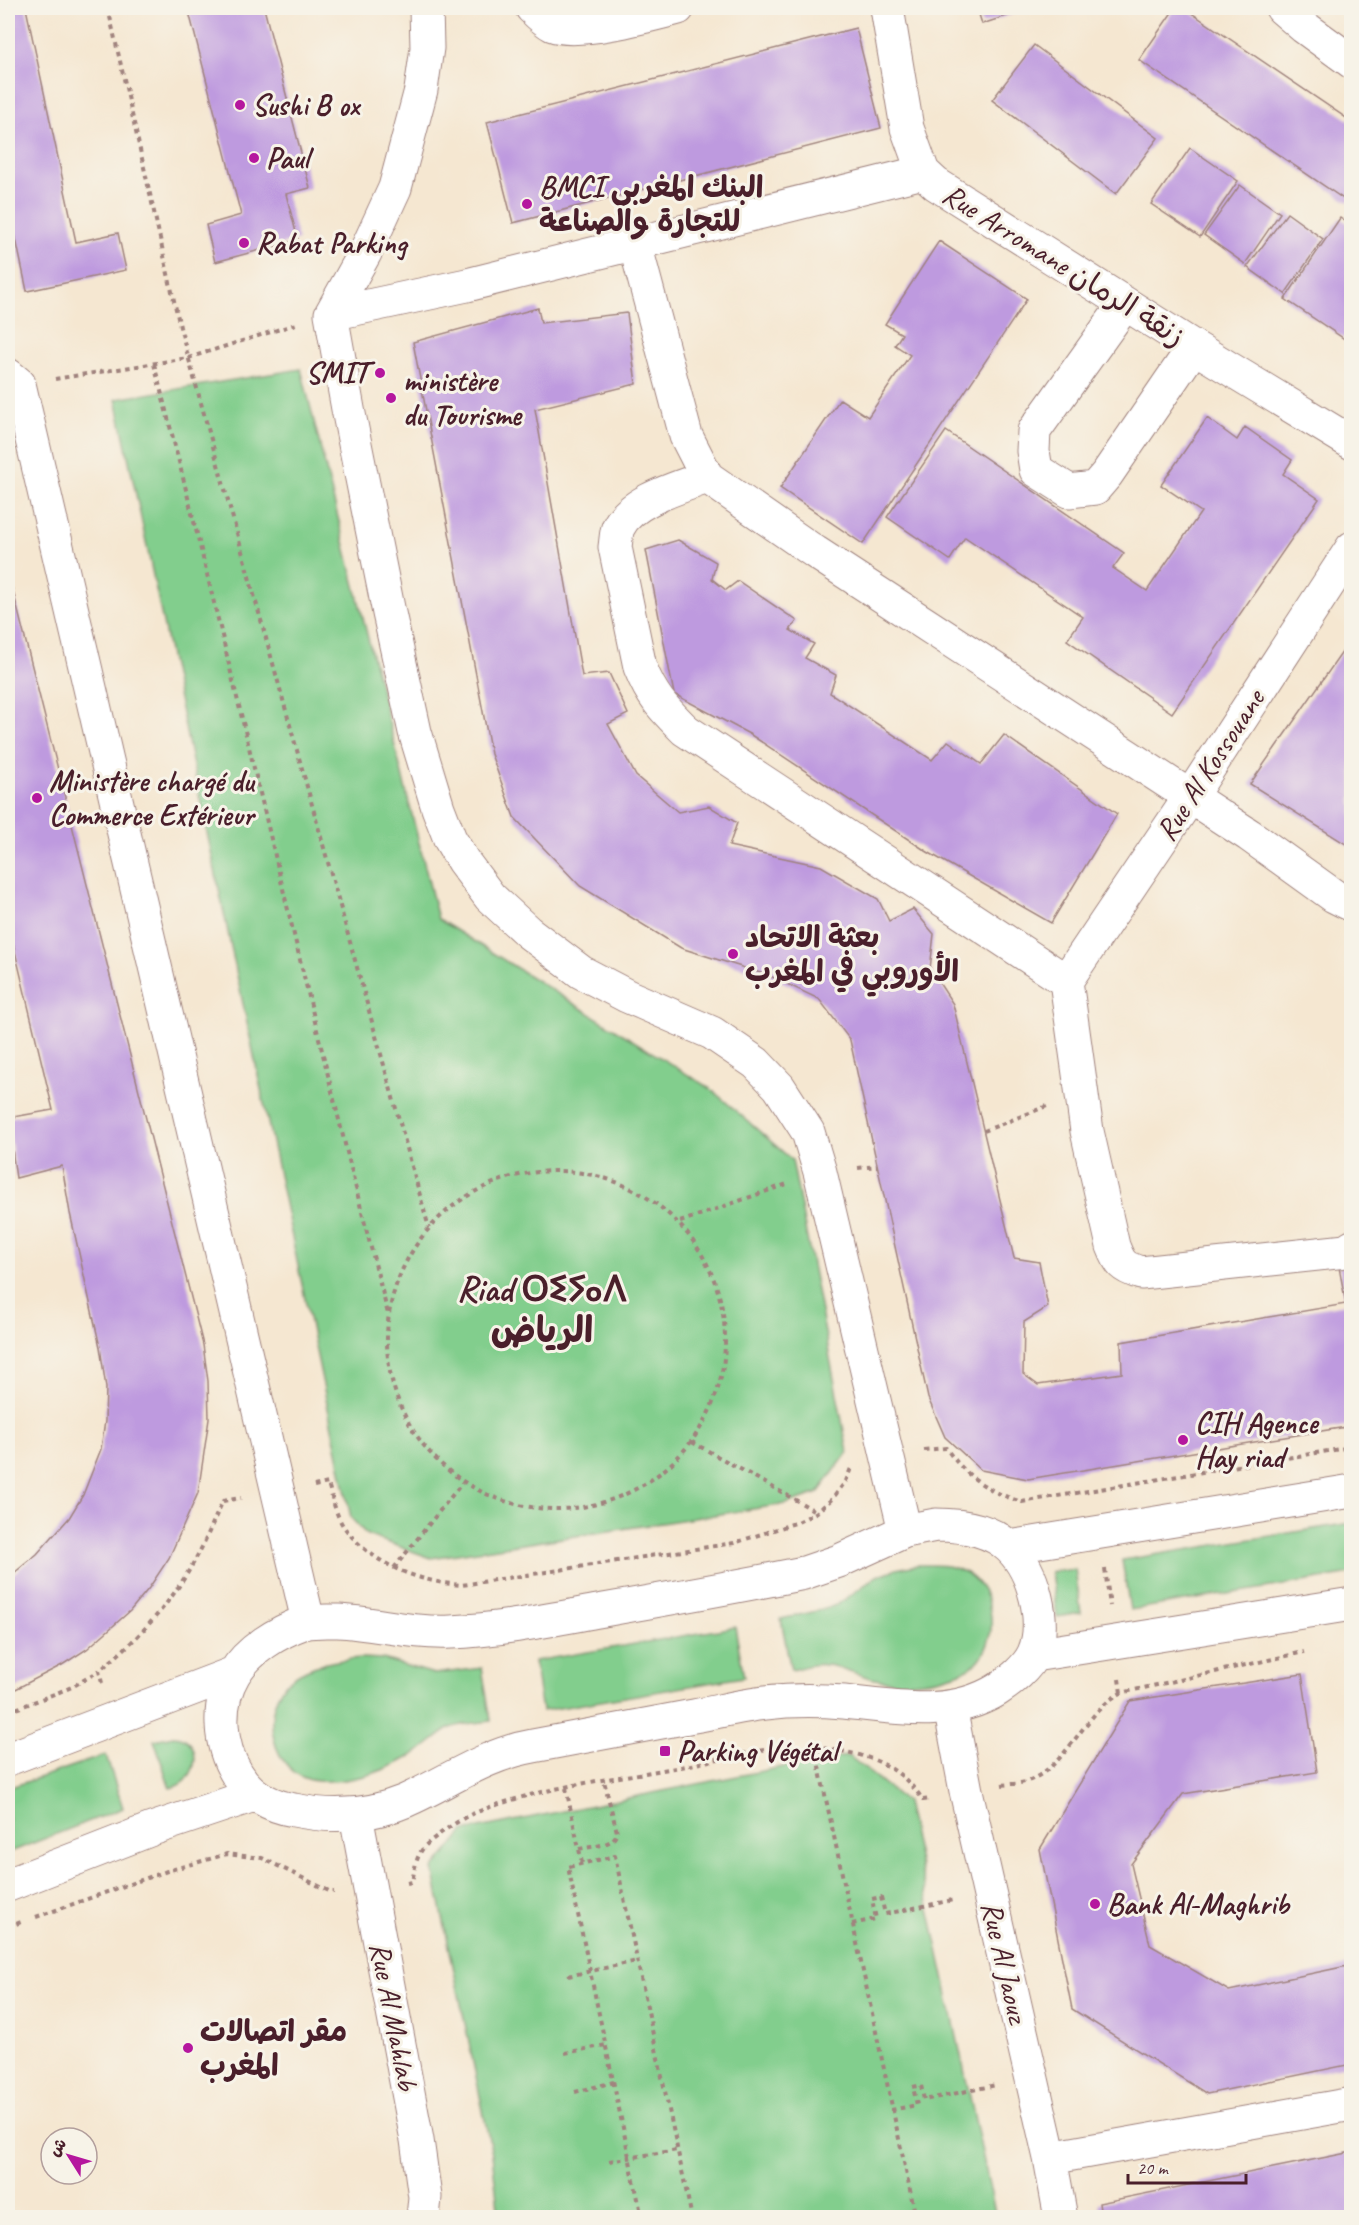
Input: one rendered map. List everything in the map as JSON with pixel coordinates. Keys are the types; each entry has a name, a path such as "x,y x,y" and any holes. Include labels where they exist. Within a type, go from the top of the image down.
{"street":[{"path":"426,8 427,48 421,90 395,188 365,253 331,314 350,421 416,732 438,808 450,839 463,861 490,897 528,932 581,972 627,996 712,1033 756,1063 779,1087 808,1132 820,1172 889,1453 905,1531"},
{"path":"532,8 554,25 572,28 670,9"},
{"name":"Rue Arromane زنقة الرمان","path":"887,8 907,128 923,172 957,198 1352,443"},
{"path":"1282,8 1352,62"},
{"path":"331,314 467,285 923,172"},
{"path":"636,243 686,436 708,477 824,559 1249,835 1334,896 1352,905"},
{"path":"1125,304 1034,431 1033,451 1036,470 1070,491 1095,488 1194,347"},
{"path":"11,382 308,1621"},
{"path":"708,477 648,500 632,511 618,528 615,547 640,667 654,698 685,730 1066,981 1087,1131 1113,1246 1119,1262 1127,1269 1141,1273 1346,1251 1352,1247"},
{"name":"Rue Al Kossouane","path":"1066,981 1190,797 1352,548"},
{"path":"1009,1546 1352,1491"},
{"path":"936,1524 975,1529 1009,1546 1026,1570 1036,1597 1039,1626 1034,1655 998,1690 975,1701 950,1707 910,1710 830,1701 754,1705 522,1748 464,1770 403,1801 356,1815 321,1815 286,1809 254,1795 237,1774 226,1750 222,1724 225,1698 234,1673 254,1652 277,1635 308,1621 360,1622 415,1632 449,1633 505,1627 804,1573 839,1561 905,1531 936,1524"},
{"path":"1034,1655 1352,1604"},
{"path":"8,1759 234,1673"},
{"name":"Rue Al Jaouz","path":"950,1707 966,1791 1050,2158 1061,2217"},
{"path":"8,1885 152,1829 254,1795"},
{"name":"Rue Al Mahlab","path":"356,1815 417,2140 425,2197 423,2217"},
{"path":"1050,2158 1352,2104"}],"path":[{"path":"108,8 188,358 429,1228"},
{"path":"11,382 188,358 331,314"},
{"path":"154,364 183,474 336,1113 388,1315"},
{"path":"984,1131 1082,1092"},
{"path":"680,1222 820,1172 878,1166"},
{"path":"558,1170 605,1177 649,1197 680,1222 711,1270 724,1316 723,1365 710,1411 692,1442 646,1483 602,1503 554,1510 506,1503 462,1483 426,1451 400,1410 387,1363 388,1315 401,1268 429,1228 465,1196 509,1176 558,1170"},
{"path":"692,1442 817,1512"},
{"path":"8,1712 52,1696 99,1671 147,1627 172,1596 199,1553 222,1501 328,1484 343,1526 375,1557 394,1568 431,1581 462,1585 734,1543 798,1522 817,1512 833,1498 846,1481 855,1460 889,1453 946,1448 957,1464 984,1488 1002,1497 1022,1502 1352,1447"},
{"path":"394,1568 462,1483"},
{"path":"1100,1532 1121,1693"},
{"path":"99,1671 115,1720"},
{"path":"814,1748 916,2217"},
{"path":"579,1849 612,1842 616,1838 617,1832 604,1781"},
{"path":"566,1788 582,1863"},
{"path":"8,1927 167,1871 227,1854 262,1858 331,1892 412,1882 419,1853 427,1844 470,1815 529,1795"},
{"path":"642,2217 568,1867 615,1856 692,2217"},
{"path":"852,1924 876,1919 872,1899 881,1897 885,1914 928,1905"},
{"path":"568,1976 638,1961"},
{"path":"565,2053 606,2045"},
{"path":"575,2092 614,2082"},
{"path":"891,2110 917,2105 913,2086 921,2085 924,2100 968,2091"},
{"path":"609,2161 677,2150"}],"green space":[{"path":"301,369 438,919 711,1089 792,1160 848,1452 818,1493 786,1504 431,1558 367,1535 351,1518 116,399"},
{"path":"1351,1523 1351,1574 1130,1610 1122,1560"},
{"path":"917,1565 940,1565 957,1569 981,1587 990,1610 990,1636 980,1659 974,1665 952,1675 912,1682 875,1679 822,1665 791,1670 781,1619 838,1604 877,1576"},
{"path":"1075,1569 1081,1613 1057,1617 1051,1572"},
{"path":"735,1627 744,1677 542,1711 534,1661"},
{"path":"361,1658 383,1659 434,1674 482,1668 491,1721 451,1728 409,1757 372,1774 332,1781 318,1781 302,1777 289,1767 280,1754 274,1738 272,1722 274,1705 281,1690 292,1678 308,1669"},
{"path":"173,1736 183,1738 190,1743 195,1760 188,1777 180,1784 170,1788 154,1740"},
{"path":"106,1755 123,1808 8,1853 8,1788"},
{"path":"849,1756 906,1802 996,2217 499,2217 492,2154 433,1869 464,1831 822,1759"}],"building":[{"path":"8,8 26,8 76,242 118,233 126,270 27,291 15,234 8,235"},
{"path":"188,8 264,8 310,188 286,194 298,240 215,262 206,225 241,215"},
{"path":"977,8 1031,8 982,24"},
{"path":"1175,8 1184,8 1352,122 1352,197 1348,202 1139,60"},
{"path":"856,28 881,128 513,223 487,122"},
{"path":"1034,45 1158,138 1116,194 992,100"},
{"path":"1190,148 1238,181 1200,237 1151,204"},
{"path":"1240,185 1280,213 1245,264 1204,235"},
{"path":"1287,213 1323,239 1285,294 1247,267"},
{"path":"1340,218 1352,226 1352,344 1285,299"},
{"path":"939,241 1027,299 863,544 780,488 840,399 868,417 910,355 895,345 902,334 885,324"},
{"path":"538,308 541,323 627,313 636,384 535,409 582,676 609,673 628,714 608,724 636,776 678,812 709,806 737,823 729,846 821,866 878,899 889,921 913,909 934,934 930,969 953,1004 1014,1258 1039,1262 1048,1307 1024,1322 1023,1374 1038,1385 1122,1373 1121,1342 1346,1304 1339,1267 1352,1265 1352,1426 1028,1479 981,1470 945,1437 928,1398 850,1040 819,999 770,976 681,948 580,886 514,817 491,754 413,342"},
{"path":"1207,418 1237,440 1245,427 1292,460 1283,474 1319,499 1172,713 1067,640 1083,617 965,537 950,560 887,517 946,431 1124,553 1113,568 1147,591 1201,512 1161,485"},
{"path":"678,540 716,562 712,579 726,590 738,581 797,621 790,630 814,644 805,658 836,675 830,693 932,760 948,741 981,764 1004,735 1117,814 1051,923 926,851 751,735 674,694 646,550"},
{"path":"8,571 203,1345 208,1381 209,1419 198,1493 169,1558 149,1588 130,1611 87,1649 62,1665 8,1693 8,1578 37,1554 69,1518 83,1495 101,1449 106,1388 100,1347 70,1213 62,1166 16,1178 8,1120 8,1118 53,1110 8,922"},
{"path":"1345,648 1352,649 1352,848 1250,784"},
{"name":"Bank Al-Maghrib","path":"1302,1674 1317,1772 1183,1794 1131,1864 1150,1945 1229,1991 1352,1965 1352,2064 1207,2094 1072,2009 1040,1849 1130,1701"},
{"path":"1352,2152 1352,2217 1101,2217 1099,2203"}],"place":[{"name":"Sushi B ox","path":"240,105"},
{"name":"Paul","path":"254,158"},
{"name":"BMCI البنك المغربي للتجارة والصناعة","path":"527,204"},
{"name":"Rabat Parking","path":"244,243"},
{"name":"SMIT","path":"380,373"},
{"name":"ministère du Tourisme","path":"391,398"},
{"name":"Ministère chargé du Commerce Extérieur","path":"37,798"},
{"name":"بعثة الاتحاد الأوروبي في المغرب","path":"733,954"},
{"name":"CIH Agence Hay riad","path":"1183,1440"},
{"name":"Parking Végétal","path":"665,1751"},
{"name":"Bank Al-Maghrib","path":"1095,1904"},
{"name":"مقر اتصالات المغرب","path":"188,2048"}],"district":[{"name":"Riad ⵔⵉⵢⴰⴷ الرياض","path":"542,1308"}]}
